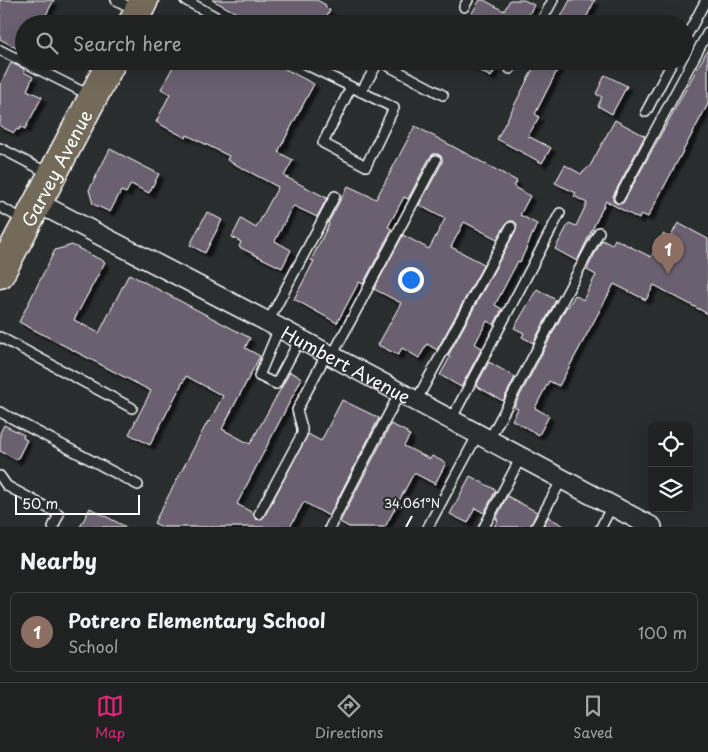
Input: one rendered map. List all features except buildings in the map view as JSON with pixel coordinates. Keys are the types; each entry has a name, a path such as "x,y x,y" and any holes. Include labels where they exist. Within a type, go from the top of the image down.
{"main road":[{"name":"Garvey Avenue","path":"0,274 107,70"}],"street":[{"name":"Humbert Avenue","path":"33,213 274,325 652,527"}],"lane":[{"path":"185,0 213,15"},
{"path":"545,15 553,0"},
{"path":"693,24 706,0"},
{"path":"693,60 708,32"},
{"path":"0,50 15,58"},
{"path":"39,70 93,98"},
{"path":"361,92 374,70"},
{"path":"396,70 443,95"},
{"path":"646,112 668,70"},
{"path":"620,198 688,70"},
{"path":"317,71 351,87 394,108 366,166 323,143 351,87"},
{"path":"0,148 52,176"},
{"path":"259,514 302,434 297,410 330,354 436,160"},
{"path":"300,339 276,384 259,376 274,325 335,196"},
{"path":"0,207 33,213"},
{"path":"451,420 560,213"},
{"path":"330,527 511,226"},
{"path":"428,527 484,437 599,232"},
{"path":"0,337 132,408"},
{"path":"0,412 138,485"},
{"path":"484,527 521,457"},
{"path":"0,476 7,486 60,514 53,527"},
{"path":"536,527 562,478"},
{"path":"600,527 612,506"}],"place":[{"name":"Potrero Elementary School","path":"668,274"}]}
